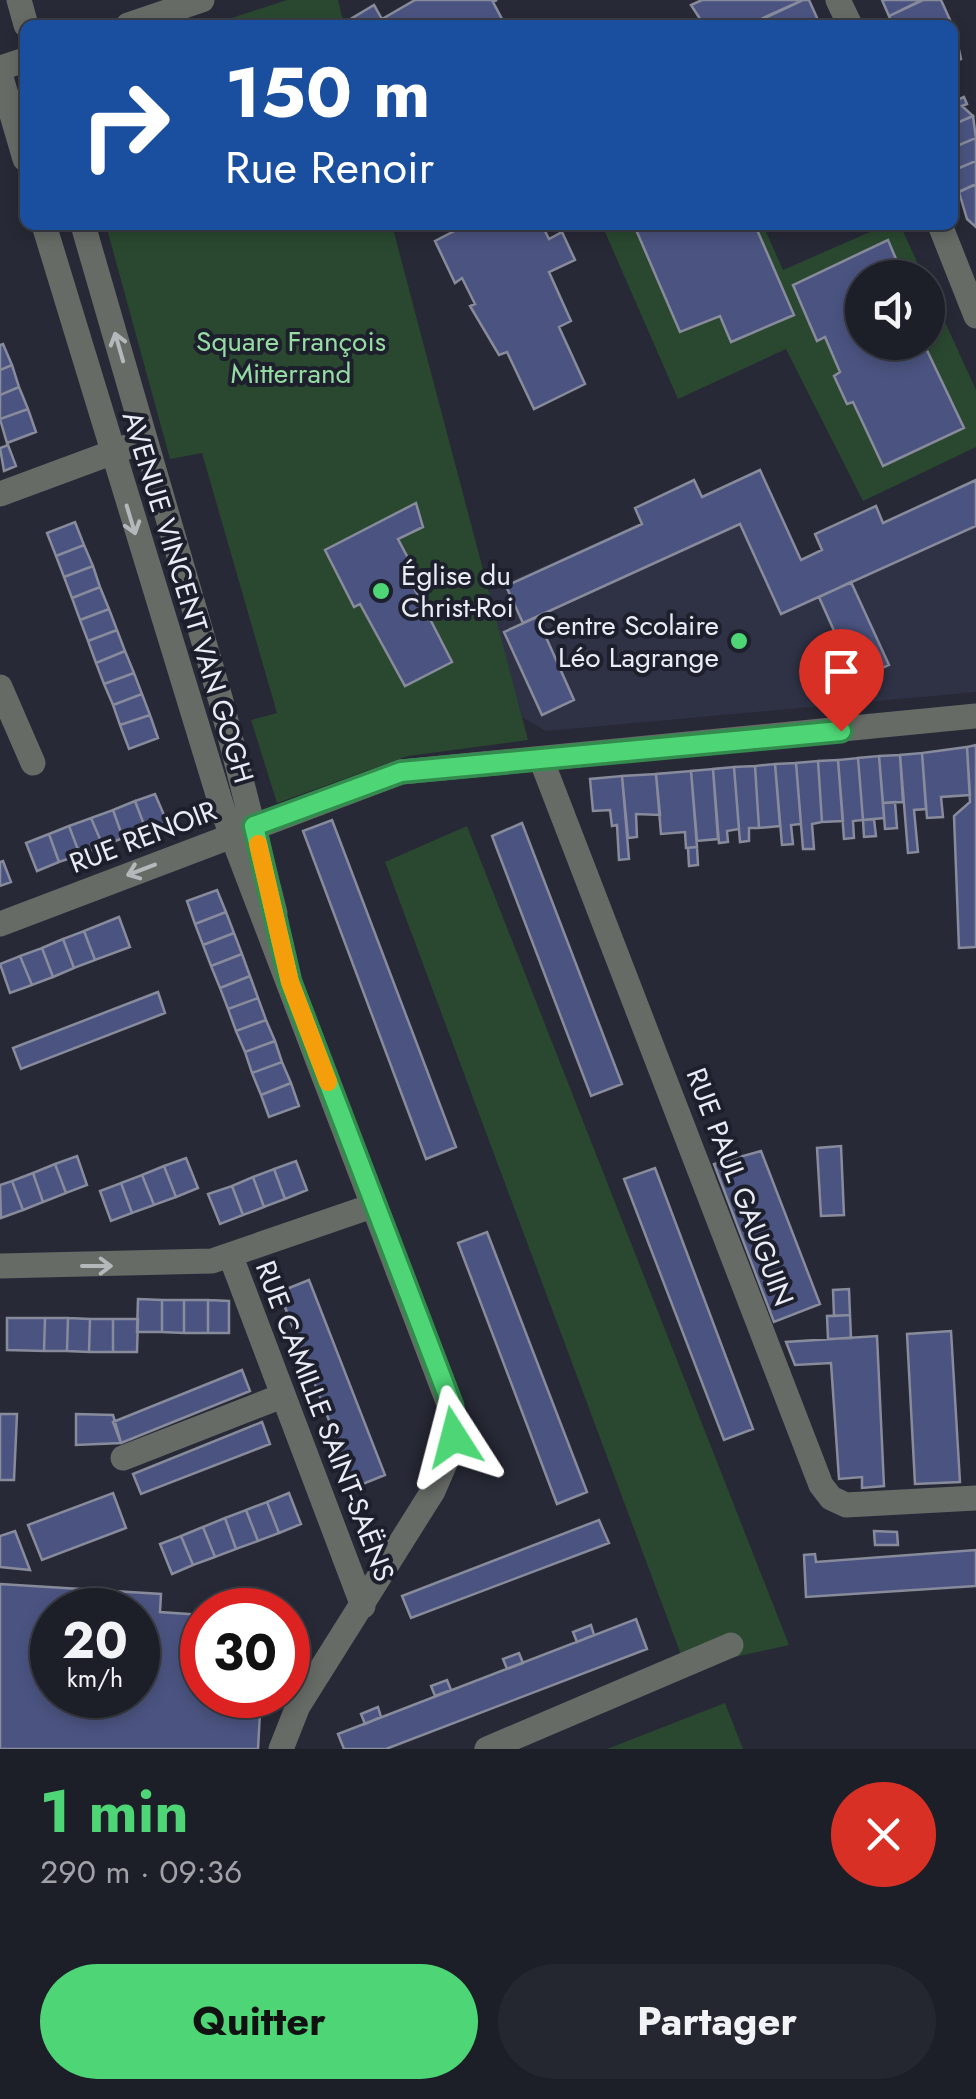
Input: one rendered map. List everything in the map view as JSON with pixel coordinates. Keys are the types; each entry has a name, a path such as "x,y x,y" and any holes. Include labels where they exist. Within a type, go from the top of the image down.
{"street":[{"path":"143,20 202,0"},
{"path":"0,71 20,141"},
{"name":"AVENUE VINCENT VAN GOGH","path":"45,230 110,453 243,831 290,982 455,1420 449,1454 434,1491 298,1706 281,1749"},
{"name":"AVENUE VINCENT VAN GOGH","path":"85,230 146,441 243,831"},
{"path":"942,230 976,316"},
{"path":"0,494 146,441"},
{"path":"0,687 33,763"},
{"name":"RUE RENOIR","path":"0,924 392,774 976,716"},
{"name":"RUE PAUL GAUGUIN","path":"542,760 822,1485 831,1498 846,1505 976,1498"},
{"path":"0,1266 165,1266 231,1257 374,1204"},
{"name":"RUE CAMILLE SAINT-SAËNS","path":"231,1257 363,1606"},
{"path":"124,1458 282,1396"},
{"path":"486,1749 731,1645"}],"shaded area":[{"name":"Centre Scolaire Léo Lagrange","path":"760,470 802,559 976,480 976,692 546,731 522,717 488,591"}],"green space":[{"path":"287,0 338,0 343,20 225,20"},
{"name":"Square François Mitterrand","path":"107,230 393,230 528,740 408,756 277,803 251,720 277,713 202,453 170,459"},
{"path":"604,230 765,230 783,270 875,230 902,230 916,260 845,260 845,360 945,360 945,322 976,390 976,447 863,501 786,349 678,399"},
{"path":"467,826 789,1645 686,1668 385,862"},
{"path":"725,1703 743,1749 607,1749"}],"building":[{"path":"415,0 497,0 493,2 502,19 349,20 374,5 382,19"},
{"path":"702,0 803,0 761,20 701,20 691,5"},
{"path":"809,0 818,20 764,20"},
{"path":"882,0 922,0 889,16"},
{"path":"923,0 941,0 950,20 891,20 889,16"},
{"path":"964,97 967,104 962,106 973,116 958,122 958,100"},
{"path":"973,116 976,138 958,146 958,122"},
{"path":"976,138 976,161 958,168 958,146"},
{"path":"976,161 976,184 958,192 958,168"},
{"path":"976,184 976,227 967,219 959,192"},
{"path":"456,230 544,230 549,239 562,232 575,260 549,272 571,321 559,327 585,384 534,409 507,352 499,355 470,306 475,304 462,278 455,283 435,241"},
{"path":"636,230 757,230 794,315 731,342 720,316 680,332"},
{"path":"888,240 896,260 846,260"},
{"path":"845,260 845,360 932,360 964,428 883,466 853,402 847,404 834,376 840,372 825,337 817,341 793,285"},
{"path":"3,344 12,365 0,370 0,345"},
{"path":"12,365 19,387 0,395 0,370"},
{"path":"19,387 28,409 0,419 0,395"},
{"path":"28,409 36,432 7,443 0,419"},
{"path":"8,445 16,466 4,471 0,448"},
{"path":"760,470 801,560 822,550 815,534 876,506 883,523 976,480 976,526 781,614 740,524 523,623 506,586 642,524 635,508 694,480 702,497"},
{"name":"Église du Christ-Roi","path":"416,503 423,527 398,539 417,575 409,578 452,662 405,686 360,604 354,607 325,550"},
{"path":"75,522 84,545 56,556 47,533"},
{"path":"84,545 93,566 64,577 56,556"},
{"path":"93,566 100,587 72,598 64,577"},
{"path":"851,582 889,665 856,680 819,597"},
{"path":"100,587 109,609 80,620 72,598"},
{"path":"109,609 117,630 88,641 80,620"},
{"path":"537,617 574,700 542,715 504,632"},
{"path":"117,630 125,651 96,663 88,641"},
{"path":"125,651 134,673 104,684 96,663"},
{"path":"134,673 142,694 113,705 104,684"},
{"path":"142,694 150,715 120,725 113,705"},
{"path":"150,715 158,738 129,749 120,725"},
{"path":"976,745 976,947 959,948 954,816 970,802 967,747"},
{"path":"967,747 970,795 941,797 943,817 927,818 922,753"},
{"path":"922,753 926,809 914,810 918,852 908,853 900,755"},
{"path":"900,755 903,802 883,803 879,756"},
{"path":"879,756 884,818 863,820 858,758"},
{"path":"858,758 863,820 853,821 854,838 844,839 838,760"},
{"path":"838,760 843,821 822,822 818,761"},
{"path":"818,761 822,822 812,824 814,849 803,849 796,763"},
{"path":"796,763 801,824 791,825 793,844 782,845 775,764"},
{"path":"775,764 780,826 759,828 755,766"},
{"path":"755,766 759,828 749,828 749,841 740,842 734,767"},
{"path":"734,767 739,829 727,831 728,842 719,843 713,769"},
{"path":"713,769 718,839 697,841 691,771"},
{"path":"691,771 697,847 686,848 685,832 661,834 656,774"},
{"path":"656,774 660,815 636,814 637,837 628,838 622,776"},
{"path":"622,776 629,859 619,860 617,825 612,826 610,810 593,811 590,779"},
{"path":"155,794 167,822 146,830 135,801"},
{"path":"135,801 146,830 123,838 113,810"},
{"path":"895,802 897,828 885,829 883,803"},
{"path":"113,810 123,838 103,846 91,818"},
{"path":"91,818 103,846 80,855 69,826"},
{"path":"874,819 876,836 864,837 863,820"},
{"path":"332,820 456,1147 426,1159 303,831"},
{"path":"522,823 622,1084 591,1096 492,836"},
{"path":"69,826 80,855 59,862 49,834"},
{"path":"49,834 59,862 37,871 26,843"},
{"path":"697,847 698,865 689,866 688,848"},
{"path":"3,861 11,882 0,886 0,862"},
{"path":"217,890 226,912 195,924 187,901"},
{"path":"226,912 234,933 203,945 195,924"},
{"path":"119,917 130,947 95,960 84,931"},
{"path":"84,931 95,960 74,968 63,939"},
{"path":"234,933 242,954 211,966 203,945"},
{"path":"63,939 74,968 53,977 42,948"},
{"path":"42,948 53,977 32,985 20,956"},
{"path":"242,954 250,976 220,988 211,966"},
{"path":"20,956 32,985 10,993 0,964"},
{"path":"250,976 258,998 228,1009 220,988"},
{"path":"158,992 165,1013 21,1069 13,1048"},
{"path":"258,998 266,1020 236,1031 228,1009"},
{"path":"266,1020 275,1041 245,1052 236,1031"},
{"path":"275,1041 282,1062 252,1073 245,1052"},
{"path":"282,1062 291,1083 261,1095 252,1073"},
{"path":"291,1083 299,1106 269,1117 261,1095"},
{"path":"841,1146 844,1215 821,1216 817,1148"},
{"path":"761,1151 820,1304 774,1322 714,1164"},
{"path":"77,1156 87,1185 66,1193 55,1164"},
{"path":"186,1158 198,1188 176,1197 164,1166"},
{"path":"296,1161 307,1190 285,1199 274,1169"},
{"path":"55,1164 66,1193 43,1202 33,1173"},
{"path":"164,1166 176,1197 154,1205 142,1175"},
{"path":"655,1168 753,1429 724,1440 624,1179"},
{"path":"274,1169 285,1199 264,1207 253,1177"},
{"path":"33,1173 43,1202 23,1210 12,1181"},
{"path":"142,1175 154,1205 132,1213 121,1183"},
{"path":"253,1177 264,1207 243,1215 232,1186"},
{"path":"12,1181 23,1210 1,1218 0,1185"},
{"path":"121,1183 132,1213 111,1221 100,1191"},
{"path":"232,1186 243,1215 220,1224 208,1194"},
{"path":"487,1232 587,1492 557,1504 458,1243"},
{"path":"309,1280 385,1475 355,1487 279,1292"},
{"path":"849,1289 850,1315 834,1316 833,1290"},
{"path":"138,1299 162,1300 162,1332 137,1332"},
{"path":"162,1300 184,1300 184,1333 162,1332"},
{"path":"184,1300 208,1300 208,1333 184,1333"},
{"path":"208,1300 229,1301 229,1333 208,1333"},
{"path":"850,1315 851,1338 828,1339 827,1316"},
{"path":"7,1318 45,1318 44,1351 7,1350"},
{"path":"45,1318 68,1318 67,1351 44,1351"},
{"path":"68,1318 90,1319 89,1352 67,1351"},
{"path":"90,1319 113,1319 113,1352 89,1352"},
{"path":"113,1319 138,1319 137,1352 113,1352"},
{"path":"951,1331 960,1482 915,1484 907,1334"},
{"path":"877,1336 884,1486 862,1488 862,1477 839,1479 831,1363 795,1365 786,1342"},
{"path":"242,1370 250,1391 121,1443 113,1422"},
{"path":"0,1414 17,1414 14,1480 0,1480"},
{"path":"76,1414 113,1415 121,1443 76,1445"},
{"path":"262,1422 270,1444 141,1494 133,1474"},
{"path":"113,1493 126,1528 42,1560 28,1525"},
{"path":"289,1493 301,1524 279,1533 267,1502"},
{"path":"267,1502 279,1533 258,1541 246,1510"},
{"path":"246,1510 258,1541 236,1549 225,1518"},
{"path":"225,1518 236,1549 215,1557 203,1527"},
{"path":"599,1520 609,1543 411,1618 402,1596"},
{"path":"203,1527 215,1557 193,1565 181,1536"},
{"path":"15,1531 30,1570 0,1567 0,1536"},
{"path":"874,1531 897,1532 898,1545 875,1545"},
{"path":"181,1536 193,1565 172,1574 160,1544"},
{"path":"976,1550 976,1586 806,1597 804,1555 815,1554 816,1562"},
{"path":"0,1584 64,1588 30,1588 30,1718 160,1718 160,1612 180,1613 180,1718 260,1718 258,1749 0,1749"},
{"path":"636,1619 647,1649 386,1749 344,1749 338,1734"},
{"path":"591,1625 594,1635 577,1642 573,1632"},
{"path":"519,1653 523,1663 507,1669 503,1659"},
{"path":"447,1680 451,1690 435,1696 431,1686"},
{"path":"378,1707 381,1717 365,1724 361,1714"}],"slow traffic":[{"path":"258,844 290,982 328,1082"}],"place":[{"name":"Église du Christ-Roi","path":"381,591"},
{"name":"Centre Scolaire Léo Lagrange","path":"739,641"}],"route":[{"path":"454,1437 452,1406 290,982 254,826 401,772 841,731"}]}
